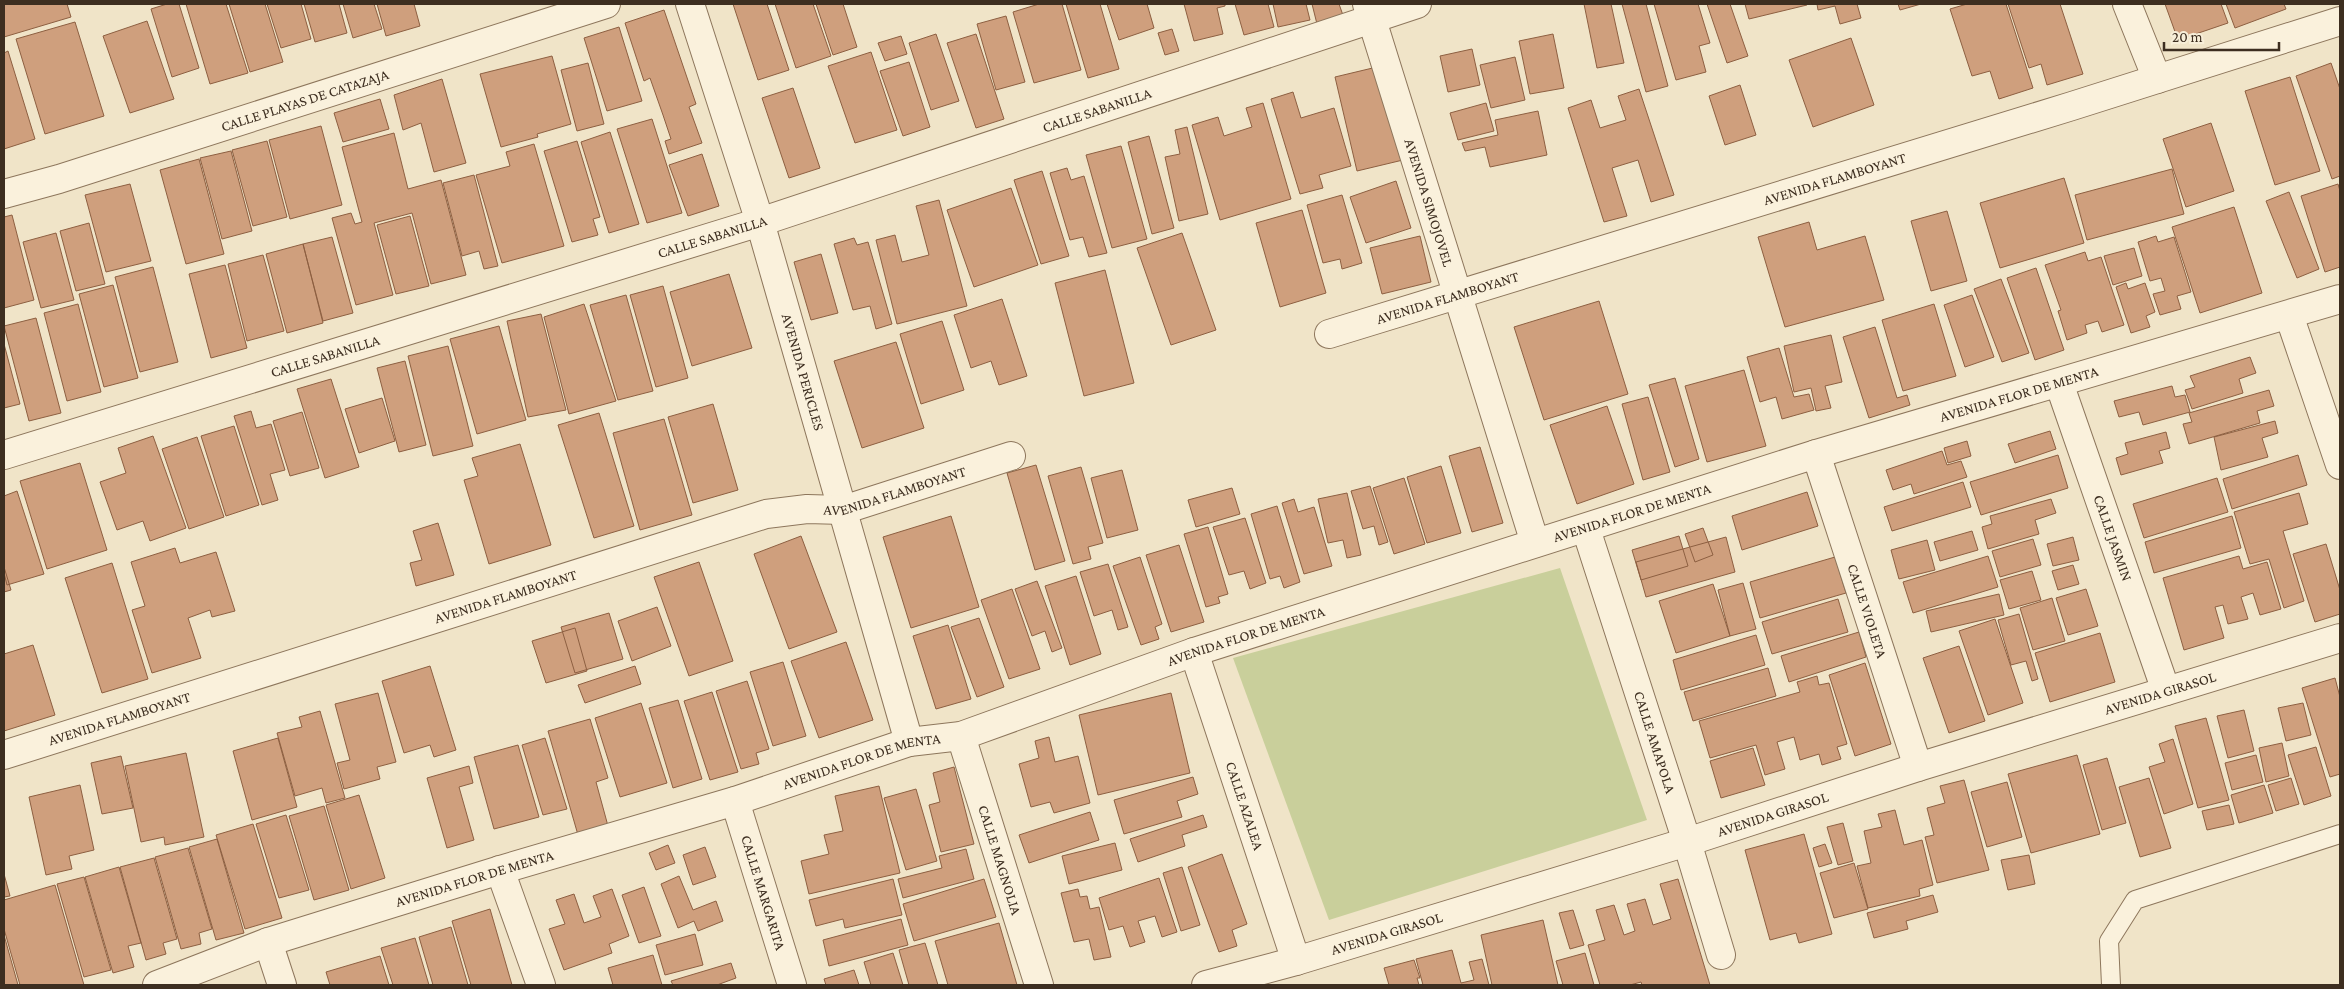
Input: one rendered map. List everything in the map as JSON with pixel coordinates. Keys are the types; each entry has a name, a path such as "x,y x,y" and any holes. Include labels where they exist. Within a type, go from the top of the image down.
{"street":[{"name":"CALLE PLAYAS DE CATAZAJA","path":"4,194 59,180 606,4"},
{"name":"AVENIDA PERICLES","path":"690,4 760,222 909,742"},
{"name":"CALLE SABANILLA","path":"4,455 760,222 1369,11 1417,4"},
{"path":"2128,4 2157,79"},
{"name":"AVENIDA SIMOJOVEL","path":"1369,11 1459,294 1535,543"},
{"name":"AVENIDA FLAMBOYANT","path":"1329,334 2340,21"},
{"name":"AVENIDA FLOR DE MENTA","path":"157,985 268,942 500,870 735,801 909,742 961,736 1194,652 1535,543 1586,529 1816,454 2340,299"},
{"path":"2290,314 2340,465"},
{"name":"CALLE JASMIN","path":"2059,383 2166,691"},
{"name":"CALLE VIOLETA","path":"1816,454 1918,767"},
{"name":"AVENIDA FLAMBOYANT","path":"4,755 766,514 807,508 843,510 1012,456"},
{"name":"CALLE AMAPOLA","path":"1586,529 1687,842 1721,955"},
{"name":"AVENIDA GIRASOL","path":"1206,985 1296,961 1687,842 1918,767 2340,638"},
{"name":"CALLE AZALEA","path":"1194,652 1296,961"},
{"name":"CALLE MAGNOLIA","path":"961,736 1039,985"},
{"name":"CALLE MARGARITA","path":"735,801 792,985"},
{"path":"500,870 541,985"},
{"path":"268,942 282,985"}],"lane":[{"path":"2111,985 2109,941 2135,900 2340,834"}],"green space":[{"path":"1560,568 1647,820 1329,920 1233,658"}],"building":[{"path":"4,4 67,4 71,17 4,37"},
{"path":"167,4 179,4 199,68 172,77 151,9"},
{"path":"186,4 226,4 248,73 210,84"},
{"path":"229,4 265,4 283,62 250,72"},
{"path":"267,4 301,4 311,39 281,48"},
{"path":"304,4 339,4 347,33 315,42"},
{"path":"343,4 374,4 382,29 353,38"},
{"path":"377,4 414,4 420,26 386,36"},
{"path":"733,4 767,4 789,70 758,80"},
{"path":"775,4 813,4 831,56 796,68"},
{"path":"816,4 843,4 857,47 833,55"},
{"path":"1039,4 1062,4 1081,70 1034,83 1013,12"},
{"path":"1066,4 1100,4 1119,69 1088,78"},
{"path":"1107,4 1147,4 1154,28 1119,40"},
{"path":"1184,4 1225,4 1225,6 1217,8 1223,34 1194,41"},
{"path":"1235,4 1268,4 1274,27 1244,35"},
{"path":"1273,4 1306,4 1310,20 1278,27"},
{"path":"1312,4 1339,4 1344,18 1317,24"},
{"path":"1584,4 1611,4 1624,63 1597,68"},
{"path":"1622,4 1646,4 1668,86 1646,92"},
{"path":"1654,4 1698,4 1710,43 1699,46 1706,72 1676,80"},
{"path":"1707,4 1730,4 1748,56 1727,63"},
{"path":"1745,4 1807,4 1807,5 1749,19"},
{"path":"1817,4 1857,4 1861,18 1840,24 1835,6 1818,10"},
{"path":"1898,4 1921,4 1900,10"},
{"path":"1967,4 2006,4 2033,88 1999,99 1990,71 1972,76 1950,9"},
{"path":"2008,4 2060,4 2083,74 2047,85 2041,64 2029,68"},
{"path":"2165,4 2221,4 2228,23 2178,40"},
{"path":"2226,4 2284,4 2286,9 2235,28"},
{"path":"664,10 696,104 689,107 702,143 669,154 665,141 671,139 663,115 650,78 644,81 625,23"},
{"path":"1006,16 1025,82 996,90 977,24"},
{"path":"147,21 174,99 130,113 103,36"},
{"path":"75,22 104,116 45,134 16,39"},
{"path":"619,27 642,101 607,111 584,38"},
{"path":"1172,29 1179,51 1165,55 1158,33"},
{"path":"936,34 959,101 931,110 909,43"},
{"path":"976,34 1004,119 976,128 947,43"},
{"path":"1553,34 1564,88 1530,94 1519,41"},
{"path":"901,36 907,54 885,61 878,43"},
{"path":"1851,38 1874,105 1813,127 1789,60"},
{"path":"1472,49 1480,85 1448,92 1440,56"},
{"path":"8,51 35,139 4,149 4,53"},
{"path":"871,52 897,130 855,143 828,66"},
{"path":"552,56 571,124 537,134 538,137 501,147 480,74"},
{"path":"1515,57 1525,100 1491,108 1480,65"},
{"path":"909,62 930,127 903,136 880,71"},
{"path":"588,63 604,124 577,131 561,70"},
{"path":"2331,63 2340,89 2340,176 2332,179 2296,76"},
{"path":"1381,66 1403,160 1357,171 1335,77"},
{"path":"2290,77 2320,171 2275,185 2245,91"},
{"path":"442,79 466,163 434,172 421,123 403,130 394,95"},
{"path":"1740,85 1756,135 1725,145 1709,96"},
{"path":"793,88 820,168 789,178 762,98"},
{"path":"1639,89 1674,195 1651,202 1638,160 1612,168 1627,216 1604,222 1568,108 1591,100 1600,128 1626,120 1618,96"},
{"path":"1293,92 1301,118 1334,108 1351,166 1319,175 1323,188 1300,194 1271,99"},
{"path":"380,99 389,129 343,142 334,113"},
{"path":"1263,103 1291,199 1220,220 1192,125 1218,117 1224,136 1252,127 1246,108"},
{"path":"1486,103 1494,131 1458,140 1450,113"},
{"path":"1538,111 1547,155 1490,167 1485,147 1465,151 1462,143 1498,135 1495,120"},
{"path":"652,119 682,213 647,223 617,129"},
{"path":"2211,123 2234,191 2186,207 2163,139"},
{"path":"321,126 342,205 290,219 269,140"},
{"path":"1187,127 1208,214 1179,221 1165,157 1180,154 1175,130"},
{"path":"610,132 639,224 609,233 581,142"},
{"path":"394,133 408,189 441,180 466,275 431,284 412,213 374,223 393,295 356,305 332,218 351,213 355,224 362,222 342,147"},
{"path":"1149,136 1174,228 1152,234 1128,142"},
{"path":"267,141 287,217 253,226 232,150"},
{"path":"577,141 600,217 593,219 598,235 572,242 544,151"},
{"path":"534,144 564,246 502,263 476,175 510,166 506,152"},
{"path":"1121,146 1147,239 1112,248 1086,155"},
{"path":"231,151 252,231 222,239 200,158"},
{"path":"702,154 719,206 688,216 669,165"},
{"path":"199,159 224,254 186,264 160,170"},
{"path":"1067,168 1071,180 1084,176 1107,253 1089,257 1083,237 1070,240 1050,173"},
{"path":"2172,169 2184,214 2087,240 2075,195"},
{"path":"1042,171 1069,256 1041,264 1014,180"},
{"path":"474,175 498,266 484,269 479,251 462,256 443,183"},
{"path":"2064,178 2084,243 2000,268 1980,203"},
{"path":"1396,181 1411,228 1366,243 1350,197"},
{"path":"130,184 151,261 106,272 85,195"},
{"path":"2338,184 2340,191 2340,267 2325,272 2301,196"},
{"path":"1011,188 1038,265 974,287 947,210"},
{"path":"2289,192 2319,269 2297,278 2266,201"},
{"path":"1342,195 1362,263 1342,269 1340,259 1323,263 1307,205"},
{"path":"939,200 967,306 897,324 876,240 895,235 902,262 929,255 916,206"},
{"path":"2234,207 2262,293 2200,313 2172,227"},
{"path":"1302,210 1326,293 1280,307 1256,223"},
{"path":"1947,211 1967,281 1931,291 1911,221"},
{"path":"12,215 34,300 4,308 4,217"},
{"path":"410,216 429,286 396,294 377,225"},
{"path":"1809,222 1817,250 1865,236 1884,300 1785,327 1758,237"},
{"path":"89,223 105,284 76,291 60,231"},
{"path":"56,233 74,300 41,308 23,242"},
{"path":"1182,233 1216,330 1171,345 1137,248"},
{"path":"1420,236 1431,282 1382,294 1370,248"},
{"path":"2156,236 2158,242 2174,237 2191,292 2177,296 2181,309 2160,315 2153,294 2165,291 2161,278 2150,281 2138,242"},
{"path":"332,237 353,313 323,321 303,244"},
{"path":"854,238 857,245 868,242 892,324 876,329 870,306 853,310 834,244"},
{"path":"303,244 323,323 287,333 266,254"},
{"path":"2134,248 2142,276 2113,285 2104,256"},
{"path":"2085,252 2088,261 2101,257 2124,325 2102,332 2098,321 2085,325 2087,333 2067,340 2058,311 2061,310 2045,265"},
{"path":"821,254 838,313 811,320 794,262"},
{"path":"263,255 284,331 247,341 228,264"},
{"path":"225,265 247,348 211,358 189,274"},
{"path":"153,267 178,362 140,372 115,277"},
{"path":"2036,268 2064,350 2035,360 2007,278"},
{"path":"1105,270 1134,383 1084,396 1055,283"},
{"path":"729,274 752,348 692,366 670,292"},
{"path":"2001,279 2029,353 2002,362 1974,289"},
{"path":"2126,283 2128,289 2145,283 2155,312 2146,316 2150,327 2131,333 2116,287"},
{"path":"113,285 138,378 104,387 79,294"},
{"path":"663,286 688,378 656,387 630,295"},
{"path":"626,295 653,391 618,400 590,305"},
{"path":"1972,295 1994,357 1965,367 1944,305"},
{"path":"1002,299 1027,376 999,385 991,361 971,368 954,315"},
{"path":"1599,301 1628,394 1544,420 1514,327"},
{"path":"78,304 101,392 67,401 44,313"},
{"path":"584,304 616,401 569,414 544,317"},
{"path":"1934,304 1956,376 1903,391 1882,320"},
{"path":"541,314 566,410 528,417 507,321"},
{"path":"36,318 61,413 29,421 4,326"},
{"path":"942,321 964,390 921,404 900,334"},
{"path":"499,326 526,420 477,434 450,339"},
{"path":"1875,327 1897,398 1907,395 1910,405 1869,418 1843,337"},
{"path":"1831,335 1842,382 1825,386 1831,408 1816,411 1811,388 1794,392 1784,346"},
{"path":"896,342 924,428 862,448 834,361"},
{"path":"4,344 20,404 4,408"},
{"path":"448,346 473,446 433,456 408,356"},
{"path":"1779,348 1794,397 1809,394 1814,410 1782,419 1776,397 1760,402 1747,357"},
{"path":"2250,357 2256,373 2239,379 2243,393 2192,409 2185,390 2195,387 2190,376"},
{"path":"405,361 426,445 399,452 377,368"},
{"path":"1744,370 1766,446 1707,462 1685,386"},
{"path":"1675,378 1699,459 1675,467 1649,385"},
{"path":"331,379 359,467 325,478 297,389"},
{"path":"2172,386 2175,397 2185,395 2190,412 2143,425 2139,412 2119,417 2114,401"},
{"path":"2269,390 2274,406 2257,411 2260,423 2189,444 2183,424 2192,422 2189,413"},
{"path":"1648,397 1670,472 1643,480 1622,404"},
{"path":"382,398 395,441 359,453 345,409"},
{"path":"713,404 738,490 693,503 668,417"},
{"path":"1607,406 1634,484 1577,504 1550,425"},
{"path":"251,411 256,428 271,424 285,470 270,474 278,500 262,505 234,416"},
{"path":"302,412 319,468 290,476 273,421"},
{"path":"599,413 634,526 594,538 558,425"},
{"path":"664,419 692,515 640,530 613,433"},
{"path":"2275,421 2278,433 2262,438 2268,457 2221,470 2214,437"},
{"path":"234,426 259,505 226,516 201,436"},
{"path":"2050,431 2056,449 2015,463 2008,444"},
{"path":"2166,432 2170,448 2159,451 2163,463 2121,475 2116,458 2128,454 2125,443"},
{"path":"153,436 186,528 150,541 143,521 117,530 100,482 126,473 118,448"},
{"path":"197,437 224,517 189,529 162,449"},
{"path":"1967,441 1971,456 1948,463 1944,448"},
{"path":"520,444 551,545 489,564 464,480 478,476 472,458"},
{"path":"1480,447 1503,523 1472,532 1449,456"},
{"path":"1942,451 1947,465 1961,461 1967,477 1914,494 1911,484 1893,490 1886,470"},
{"path":"2058,455 2068,488 1981,515 1970,482"},
{"path":"2298,455 2307,485 2232,509 2223,479"},
{"path":"80,463 107,550 47,569 20,481"},
{"path":"1036,465 1065,561 1035,570 1007,473"},
{"path":"1441,466 1461,533 1427,543 1407,477"},
{"path":"1081,467 1103,543 1088,547 1091,559 1073,564 1048,476"},
{"path":"1122,470 1138,530 1107,538 1091,478"},
{"path":"1404,478 1425,544 1394,554 1373,488"},
{"path":"2217,478 2228,512 2144,538 2133,504"},
{"path":"1963,482 1971,507 1892,531 1884,507"},
{"path":"1370,486 1388,542 1379,545 1374,526 1363,529 1351,491"},
{"path":"1232,488 1240,514 1196,527 1188,500"},
{"path":"17,491 44,574 7,585 4,573 4,496"},
{"path":"1807,492 1818,526 1742,550 1732,516"},
{"path":"1347,493 1361,555 1347,558 1343,540 1328,543 1318,499"},
{"path":"2299,493 2308,524 2283,531 2304,601 2284,608 2269,559 2250,564 2234,512"},
{"path":"1294,499 1298,512 1314,507 1332,566 1304,574 1282,503"},
{"path":"2051,499 2056,513 2035,520 2039,534 1988,549 1982,527 1992,524 1990,516"},
{"path":"1277,506 1300,582 1284,588 1280,576 1270,579 1251,514"},
{"path":"951,516 979,607 911,628 883,537"},
{"path":"2232,516 2241,548 2154,573 2145,542"},
{"path":"1245,518 1266,583 1250,589 1244,571 1229,575 1213,527"},
{"path":"438,523 454,575 416,586 410,563 422,560 413,531"},
{"path":"1208,527 1228,594 1218,597 1220,603 1206,607 1184,534"},
{"path":"1703,528 1713,555 1695,562 1685,534"},
{"path":"1972,531 1978,550 1940,561 1934,542"},
{"path":"801,536 837,632 789,649 754,554"},
{"path":"1679,536 1688,566 1641,580 1632,550"},
{"path":"1726,537 1735,572 1646,597 1636,562"},
{"path":"2073,537 2079,560 2053,566 2047,544"},
{"path":"2033,539 2041,565 2000,577 1992,551"},
{"path":"1927,540 1935,570 1899,579 1891,550"},
{"path":"2326,544 2340,590 2340,614 2315,622 2293,554"},
{"path":"1179,545 1204,622 1171,632 1146,555"},
{"path":"175,548 180,563 216,552 235,611 212,617 210,610 188,618 201,658 152,673 132,610 145,606 131,562"},
{"path":"1988,556 1998,587 1913,613 1903,582"},
{"path":"2239,556 2243,569 2267,562 2281,609 2260,615 2253,593 2241,597 2248,619 2228,624 2223,605 2215,607 2224,638 2184,650 2163,578"},
{"path":"1140,557 1162,624 1155,627 1159,639 1141,645 1113,566"},
{"path":"1835,557 1846,593 1760,618 1750,582"},
{"path":"699,562 733,661 689,676 654,577"},
{"path":"112,563 148,679 102,693 65,578"},
{"path":"1108,564 1128,627 1118,630 1112,610 1094,616 1080,572"},
{"path":"2073,565 2079,584 2058,590 2052,571"},
{"path":"4,567 11,590 4,592"},
{"path":"2032,571 2041,600 2009,609 2000,580"},
{"path":"1076,576 1101,654 1070,665 1045,586"},
{"path":"1037,581 1062,648 1052,652 1045,631 1032,636 1015,589"},
{"path":"1743,583 1756,629 1730,636 1718,590"},
{"path":"1713,584 1730,636 1676,653 1659,601"},
{"path":"1012,589 1040,669 1009,679 981,600"},
{"path":"2086,589 2098,626 2068,635 2056,598"},
{"path":"1999,594 2004,615 1931,632 1926,611"},
{"path":"2052,598 2065,641 2033,650 2020,608"},
{"path":"1838,599 1848,632 1772,654 1762,622"},
{"path":"657,607 671,646 632,661 618,621"},
{"path":"609,613 623,659 575,673 561,627"},
{"path":"2019,614 2038,679 2032,681 2026,661 2011,665 1998,620"},
{"path":"979,618 1004,687 977,697 951,627"},
{"path":"1995,619 2023,703 1988,715 1959,631"},
{"path":"948,625 971,699 936,709 913,636"},
{"path":"575,628 587,671 546,683 532,641"},
{"path":"1859,632 1866,657 1789,682 1781,656"},
{"path":"2100,633 2115,682 2050,702 2035,653"},
{"path":"1756,635 1765,665 1681,690 1673,660"},
{"path":"846,642 873,720 819,738 791,661"},
{"path":"33,645 55,715 4,731 4,654"},
{"path":"1959,646 1985,721 1949,733 1923,658"},
{"path":"783,662 806,736 773,746 750,672"},
{"path":"1865,663 1891,744 1855,756 1829,675"},
{"path":"430,666 456,750 434,757 430,745 404,753 382,681"},
{"path":"635,666 641,684 585,703 578,685"},
{"path":"1768,668 1776,696 1693,721 1684,692"},
{"path":"1817,676 1819,685 1829,683 1847,744 1837,747 1841,759 1822,765 1819,754 1800,760 1794,737 1777,742 1785,769 1765,775 1756,745 1710,758 1699,721 1800,692 1797,682"},
{"path":"2335,678 2340,697 2340,774 2330,777 2302,688"},
{"path":"747,681 769,749 756,753 759,764 741,769 716,691"},
{"path":"712,692 738,772 710,780 684,701"},
{"path":"378,693 396,762 377,767 380,779 344,789 337,763 350,760 335,704"},
{"path":"1171,693 1190,773 1098,795 1079,715"},
{"path":"678,700 702,779 673,788 649,708"},
{"path":"641,703 667,783 620,797 595,718"},
{"path":"2303,703 2311,735 2286,741 2278,708"},
{"path":"2244,710 2254,751 2228,758 2217,716"},
{"path":"320,711 345,798 326,803 322,788 295,796 277,733 302,727 299,717"},
{"path":"2206,718 2229,800 2198,808 2175,726"},
{"path":"590,719 608,778 596,782 608,826 578,835 548,731"},
{"path":"1049,737 1055,762 1078,756 1090,803 1054,813 1050,802 1031,807 1019,764 1039,758 1035,741"},
{"path":"278,738 297,807 252,820 233,751"},
{"path":"545,738 567,809 543,815 522,745"},
{"path":"2173,739 2193,804 2164,814 2149,767 2165,762 2159,744"},
{"path":"2282,743 2289,776 2266,782 2259,748"},
{"path":"518,745 539,817 494,829 474,757"},
{"path":"2316,747 2331,796 2304,805 2288,755"},
{"path":"1753,748 1765,785 1721,798 1710,761"},
{"path":"186,753 204,837 165,845 164,837 141,842 125,766"},
{"path":"2077,755 2100,834 2031,853 2008,774"},
{"path":"2256,755 2263,782 2232,790 2225,763"},
{"path":"121,756 133,808 102,814 91,763"},
{"path":"2107,758 2126,823 2102,830 2083,765"},
{"path":"469,766 473,783 459,787 474,840 447,848 427,778"},
{"path":"954,767 974,844 941,852 929,805 940,802 933,773"},
{"path":"1193,777 1198,794 1177,801 1182,817 1124,834 1114,800"},
{"path":"2149,778 2171,848 2140,857 2119,787"},
{"path":"2291,778 2299,804 2276,811 2268,785"},
{"path":"1964,780 1989,870 1937,883 1925,837 1934,835 1927,808 1945,803 1940,786"},
{"path":"2007,782 2022,837 1987,847 1971,792"},
{"path":"80,785 94,850 69,856 72,869 46,875 29,797"},
{"path":"2264,785 2273,813 2239,823 2231,795"},
{"path":"879,786 900,873 809,894 801,861 829,854 824,835 843,831 835,796"},
{"path":"916,789 937,861 906,870 884,798"},
{"path":"359,795 385,878 351,889 326,805"},
{"path":"2229,805 2234,824 2207,830 2202,811"},
{"path":"324,806 349,890 314,900 289,816"},
{"path":"1895,810 1904,845 1922,840 1933,885 1919,889 1920,896 1868,908 1857,866 1871,863 1864,831 1882,827 1878,814"},
{"path":"1090,812 1099,840 1029,863 1019,835"},
{"path":"286,815 309,890 279,898 256,824"},
{"path":"1203,815 1207,827 1182,835 1185,846 1138,862 1130,839"},
{"path":"1843,823 1853,861 1838,865 1827,827"},
{"path":"253,824 282,918 245,929 216,835"},
{"path":"1804,834 1832,934 1799,943 1796,933 1770,940 1745,850"},
{"path":"217,839 244,933 216,940 189,847"},
{"path":"1115,843 1122,870 1069,884 1062,856"},
{"path":"1825,844 1832,863 1819,867 1813,848"},
{"path":"668,845 675,863 656,870 649,853"},
{"path":"705,847 716,877 693,885 683,855"},
{"path":"188,848 212,929 199,933 201,944 181,949 155,857"},
{"path":"966,849 974,879 903,898 898,879 942,868 939,856"},
{"path":"1222,854 1247,924 1232,930 1237,946 1219,952 1188,867"},
{"path":"2029,855 2035,884 2008,890 2001,860"},
{"path":"154,858 177,939 163,943 166,954 146,960 120,867"},
{"path":"1854,863 1868,909 1834,918 1820,873"},
{"path":"119,867 141,943 128,946 134,967 113,973 85,877"},
{"path":"1182,867 1200,925 1181,931 1163,873"},
{"path":"4,874 10,896 4,897"},
{"path":"679,876 693,910 716,901 723,921 698,931 694,921 678,928 661,884"},
{"path":"84,877 111,970 84,977 57,884"},
{"path":"1159,878 1177,932 1162,937 1155,916 1138,921 1145,942 1130,947 1123,926 1109,930 1099,898"},
{"path":"893,879 902,915 845,928 843,919 816,926 809,900"},
{"path":"984,879 996,917 914,941 903,904"},
{"path":"1678,879 1710,985 1642,985 1641,982 1630,985 1600,985 1588,945 1605,940 1596,910 1614,905 1624,935 1635,931 1627,904 1645,899 1653,925 1671,919 1660,884"},
{"path":"55,885 84,985 20,985 4,929 4,900"},
{"path":"644,887 661,936 639,943 622,895"},
{"path":"612,889 629,936 609,944 612,953 564,970 549,929 565,924 556,900 574,894 584,923 601,917 593,896"},
{"path":"1078,889 1080,897 1087,896 1090,909 1099,907 1111,957 1094,960 1089,939 1074,942 1061,893"},
{"path":"1933,895 1938,912 1906,921 1908,929 1874,938 1867,913"},
{"path":"490,909 512,985 471,985 452,921"},
{"path":"1573,910 1584,945 1570,949 1559,913"},
{"path":"901,919 908,945 829,966 823,940"},
{"path":"1543,920 1558,985 1492,985 1481,935"},
{"path":"999,923 1017,985 948,985 935,941"},
{"path":"451,927 468,985 433,985 419,937"},
{"path":"695,934 703,965 665,975 656,945"},
{"path":"4,935 18,985 4,985"},
{"path":"415,938 429,985 393,985 381,948"},
{"path":"925,943 938,985 909,985 899,950"},
{"path":"1452,950 1461,983 1474,980 1469,962 1482,959 1489,985 1423,985 1416,959"},
{"path":"893,953 903,985 871,985 864,962"},
{"path":"1585,953 1594,985 1563,985 1556,961"},
{"path":"653,955 662,985 613,985 608,968"},
{"path":"380,956 389,985 330,985 326,972"},
{"path":"1414,960 1420,978 1417,978 1419,985 1389,985 1384,968"},
{"path":"731,963 736,978 717,985 673,985 671,981"},
{"path":"854,970 859,985 826,985 824,979"}]}
